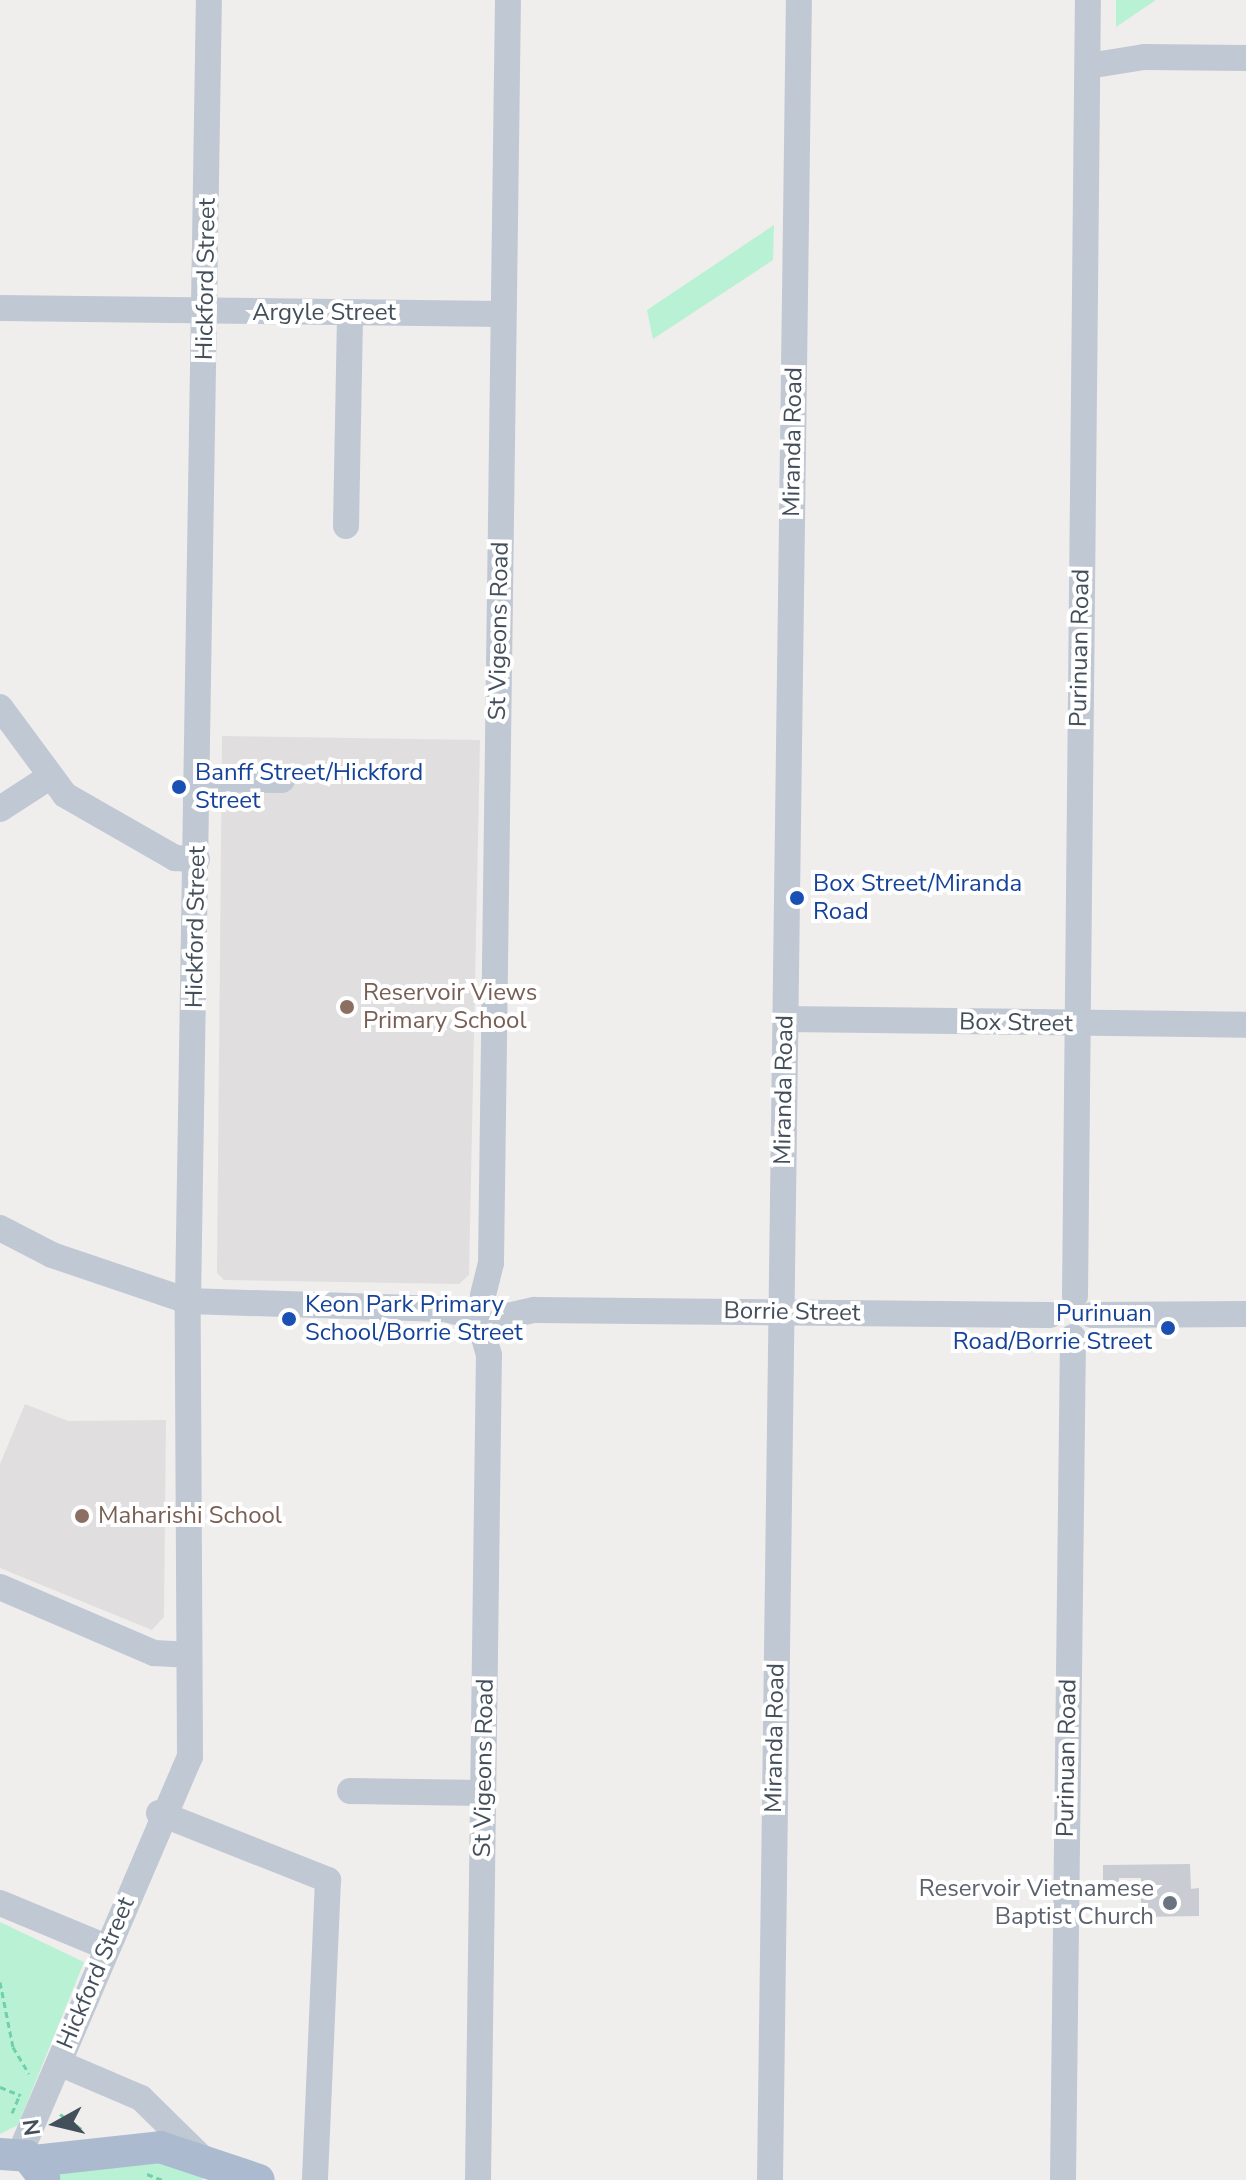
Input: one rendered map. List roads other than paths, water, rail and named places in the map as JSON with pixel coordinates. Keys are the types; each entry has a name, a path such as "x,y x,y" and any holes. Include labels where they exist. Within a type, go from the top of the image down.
{"main road":[{"path":"24,2162 160,2147 202,2158 259,2180"}],"street":[{"name":"Hickford Street","path":"24,2162 59,2063 106,1947 190,1757 187,1658 188,1301 199,779 209,0"},
{"name":"St Vigeons Road","path":"478,2180 508,0"},
{"name":"Miranda Road","path":"770,2180 779,1312 799,0"},
{"name":"Purinuan Road","path":"1084,1305 1075,1025 1088,0"},
{"path":"1088,56 1246,58"},
{"name":"Argyle Street","path":"0,308 205,313 503,314"},
{"path":"346,526 350,313"},
{"path":"0,707 48,778 65,795 175,858 197,859"},
{"path":"0,809 48,778"},
{"path":"199,779 282,780"},
{"name":"Box Street","path":"785,1019 1246,1025"},
{"path":"0,1211 29,1234 85,1263"},
{"path":"0,1228 30,1246 85,1263"},
{"name":"Borrie Street","path":"85,1263 188,1301 444,1309 1050,1315"},
{"path":"1084,1305 1085,1332 1073,1337 1056,1330 1050,1315 1057,1301 1246,1314"},
{"name":"Purinuan Road","path":"1063,2180 1073,1337"},
{"path":"0,1587 154,1653 187,1658"},
{"path":"350,1791 483,1793"},
{"path":"160,1822 328,1880 315,2180"},
{"path":"0,1903 106,1947"},
{"path":"59,2063 141,2098 202,2158"}],"place":[{"name":"Banff Street/Hickford Street","path":"179,787"},
{"name":"Box Street/Miranda Road","path":"797,898"},
{"name":"Reservoir Views Primary School","path":"347,1007"},
{"name":"Keon Park Primary School/Borrie Street","path":"289,1319"},
{"name":"Purinuan Road/Borrie Street","path":"1168,1328"},
{"name":"Maharishi School","path":"82,1516"},
{"name":"Reservoir Vietnamese Baptist Church","path":"1170,1903"}]}
